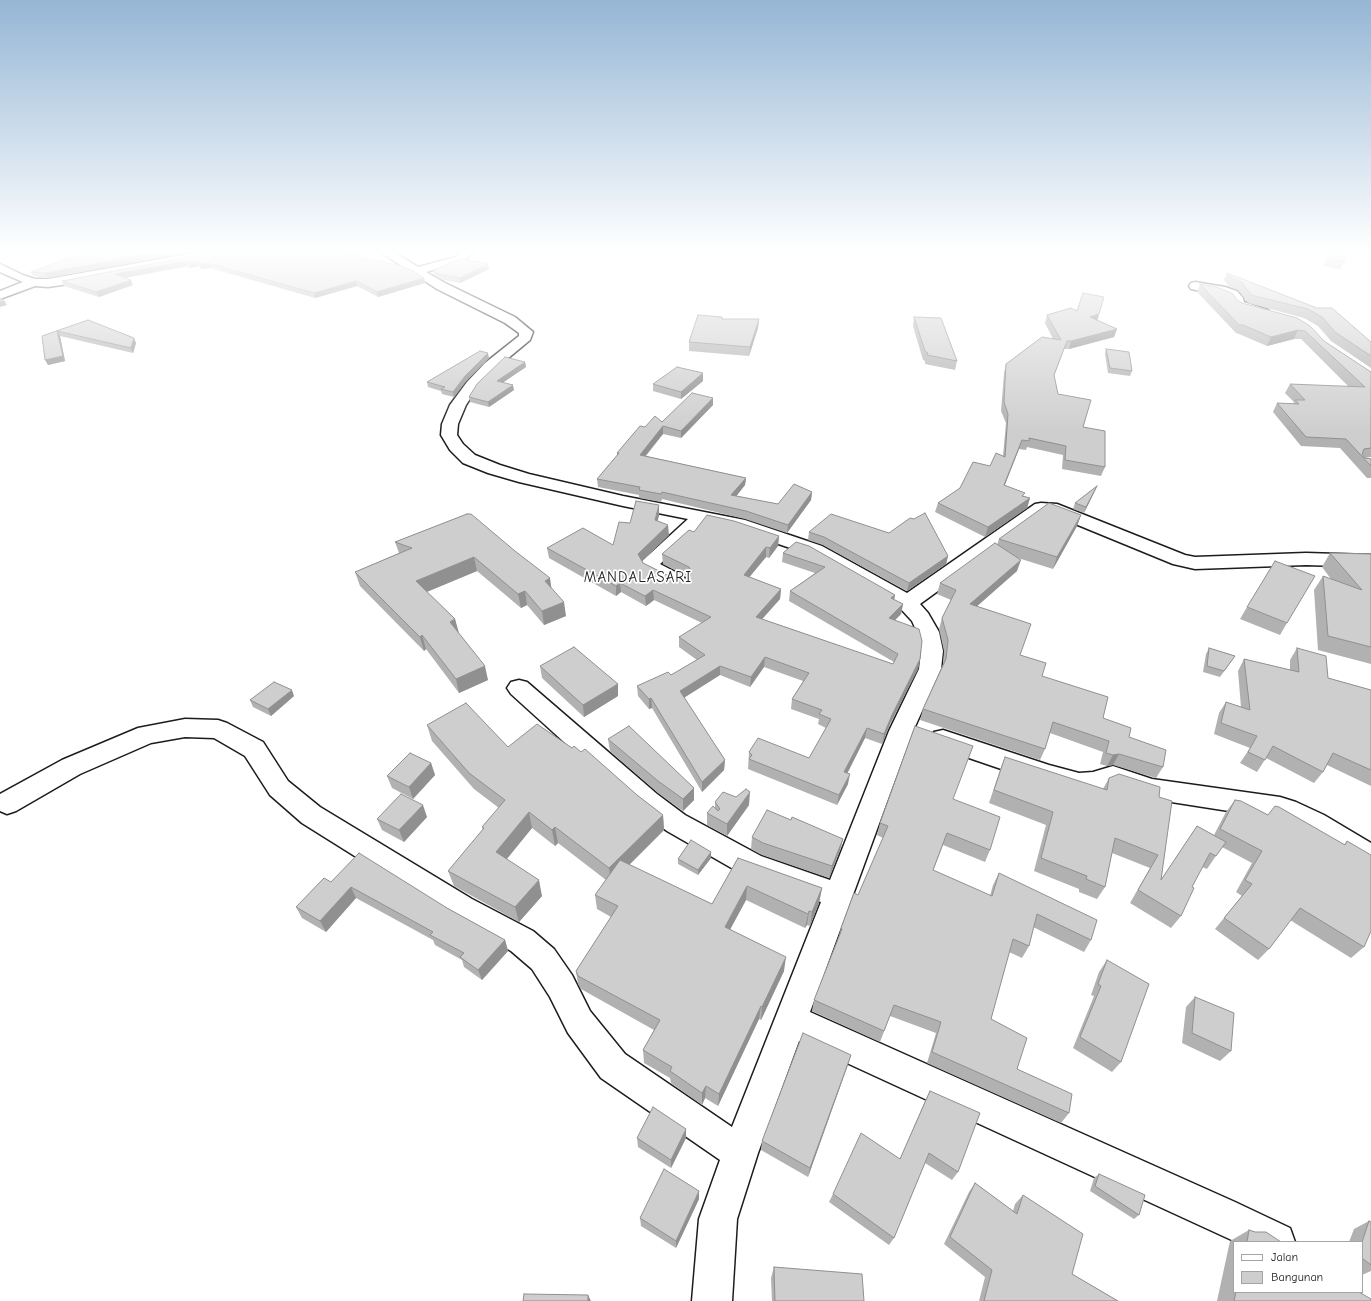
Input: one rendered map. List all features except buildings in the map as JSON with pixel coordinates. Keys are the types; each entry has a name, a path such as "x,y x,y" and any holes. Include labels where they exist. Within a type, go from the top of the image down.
{"street":[{"path":"493,312 510,320 526,332 525,337 490,366 472,385 458,404 450,424 449,435 456,448 469,459 494,469 525,478 623,501 738,524 815,550 895,594 907,603 921,618 928,632 932,651 930,669 904,725 838,895 740,1153 718,1219 712,1301"},
{"path":"1261,312 1278,316"},
{"path":"907,603 1041,508 1051,508 1180,560 1195,563 1306,559 1371,561"},
{"path":"681,582 651,568 650,565 703,516"},
{"path":"519,688 648,802 676,823 752,865 838,895"},
{"path":"904,725 1048,776 1079,783 1093,782 1113,776 1132,784 1152,789 1280,808 1296,813 1315,823 1371,857"},
{"path":"7,803 71,767 147,734 185,728 218,729 254,749 279,788 311,815 462,908 522,941 543,959 561,986 580,1022 613,1066 740,1153"},
{"path":"790,1020 1194,1202 1274,1241"}],"district":[{"name":"MANDALASARI","path":"638,578"}]}
